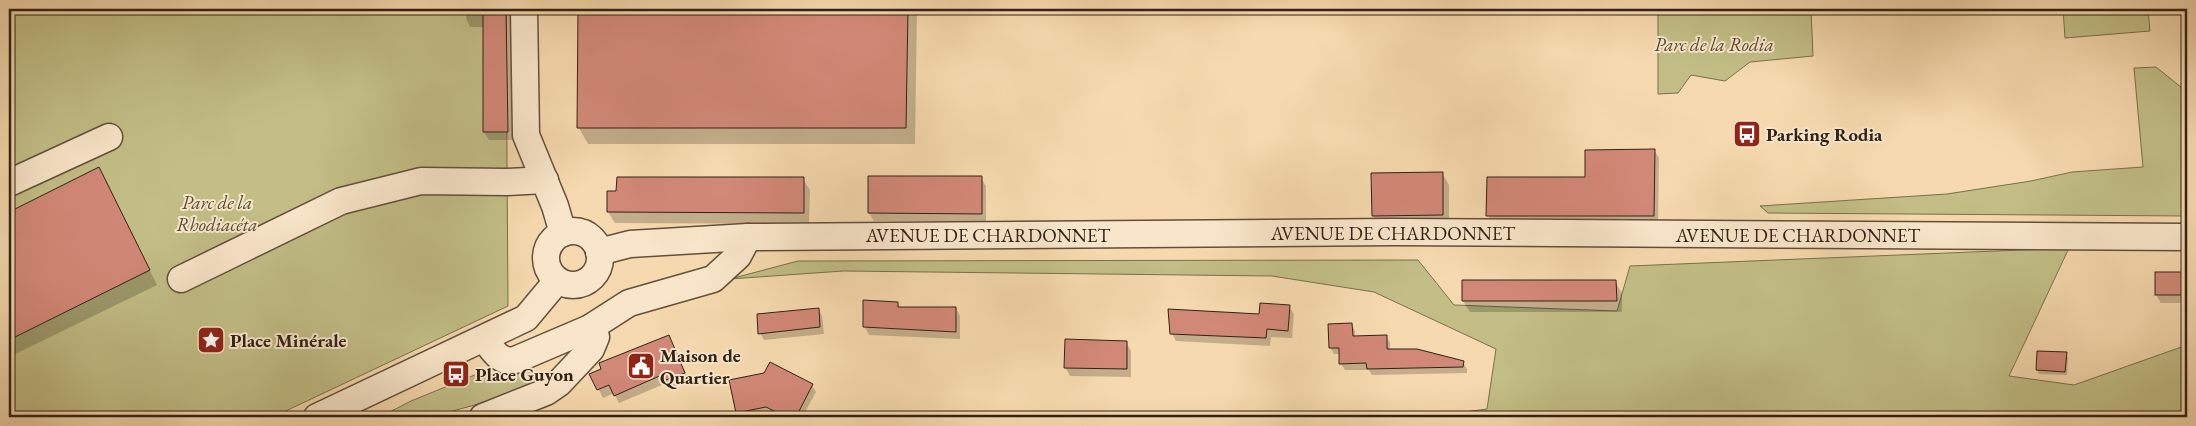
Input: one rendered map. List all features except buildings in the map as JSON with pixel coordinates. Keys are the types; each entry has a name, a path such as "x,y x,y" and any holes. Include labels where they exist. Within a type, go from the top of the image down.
{"street":[{"path":"524,9 526,136 555,206 563,233"},
{"path":"9,182 109,137"},
{"path":"181,279 341,201 421,181 507,182 545,180"},
{"path":"581,232 589,236 599,252 597,270 584,283 574,285 557,281 547,267 546,251 550,243 563,233 581,232"},
{"name":"AVENUE DE CHARDONNET","path":"599,252 630,244 748,237 1394,232 2187,237"},
{"path":"484,339 500,359 507,362 515,360 590,328 629,303 713,280 738,256 748,237"},
{"path":"317,417 526,318 557,281"},
{"path":"483,417 509,413 559,383 591,349 596,337 590,328"}],"green space":[{"name":"Parc de la Rhodiacéta","path":"9,9 506,9 508,306 273,417 9,417"},
{"name":"Parc de la Rodia","path":"1658,9 1811,9 1813,56 1750,62 1725,81 1691,75 1678,93 1658,94"},
{"path":"2063,9 2148,9 2150,31 2065,38"},
{"path":"2156,67 2187,92 2187,216 1768,213 1760,206 1947,194 2031,181 2072,172 2143,167 2134,68"},
{"path":"2069,248 2009,376 2074,385 2187,345 2187,417 1427,417 1487,409 1496,349 1374,292 1272,276 843,271 730,279 798,261 1418,260 1454,305 1617,311 1630,266"},
{"path":"529,370 535,383 511,395 431,417 380,417 411,401 477,374 499,380"}],"place":[{"name":"Parking Rodia","path":"1747,134"},
{"name":"Place Minérale","path":"211,340"},
{"name":"Maison de Quartier","path":"641,366"},
{"name":"Place Guyon","path":"456,374"}]}
